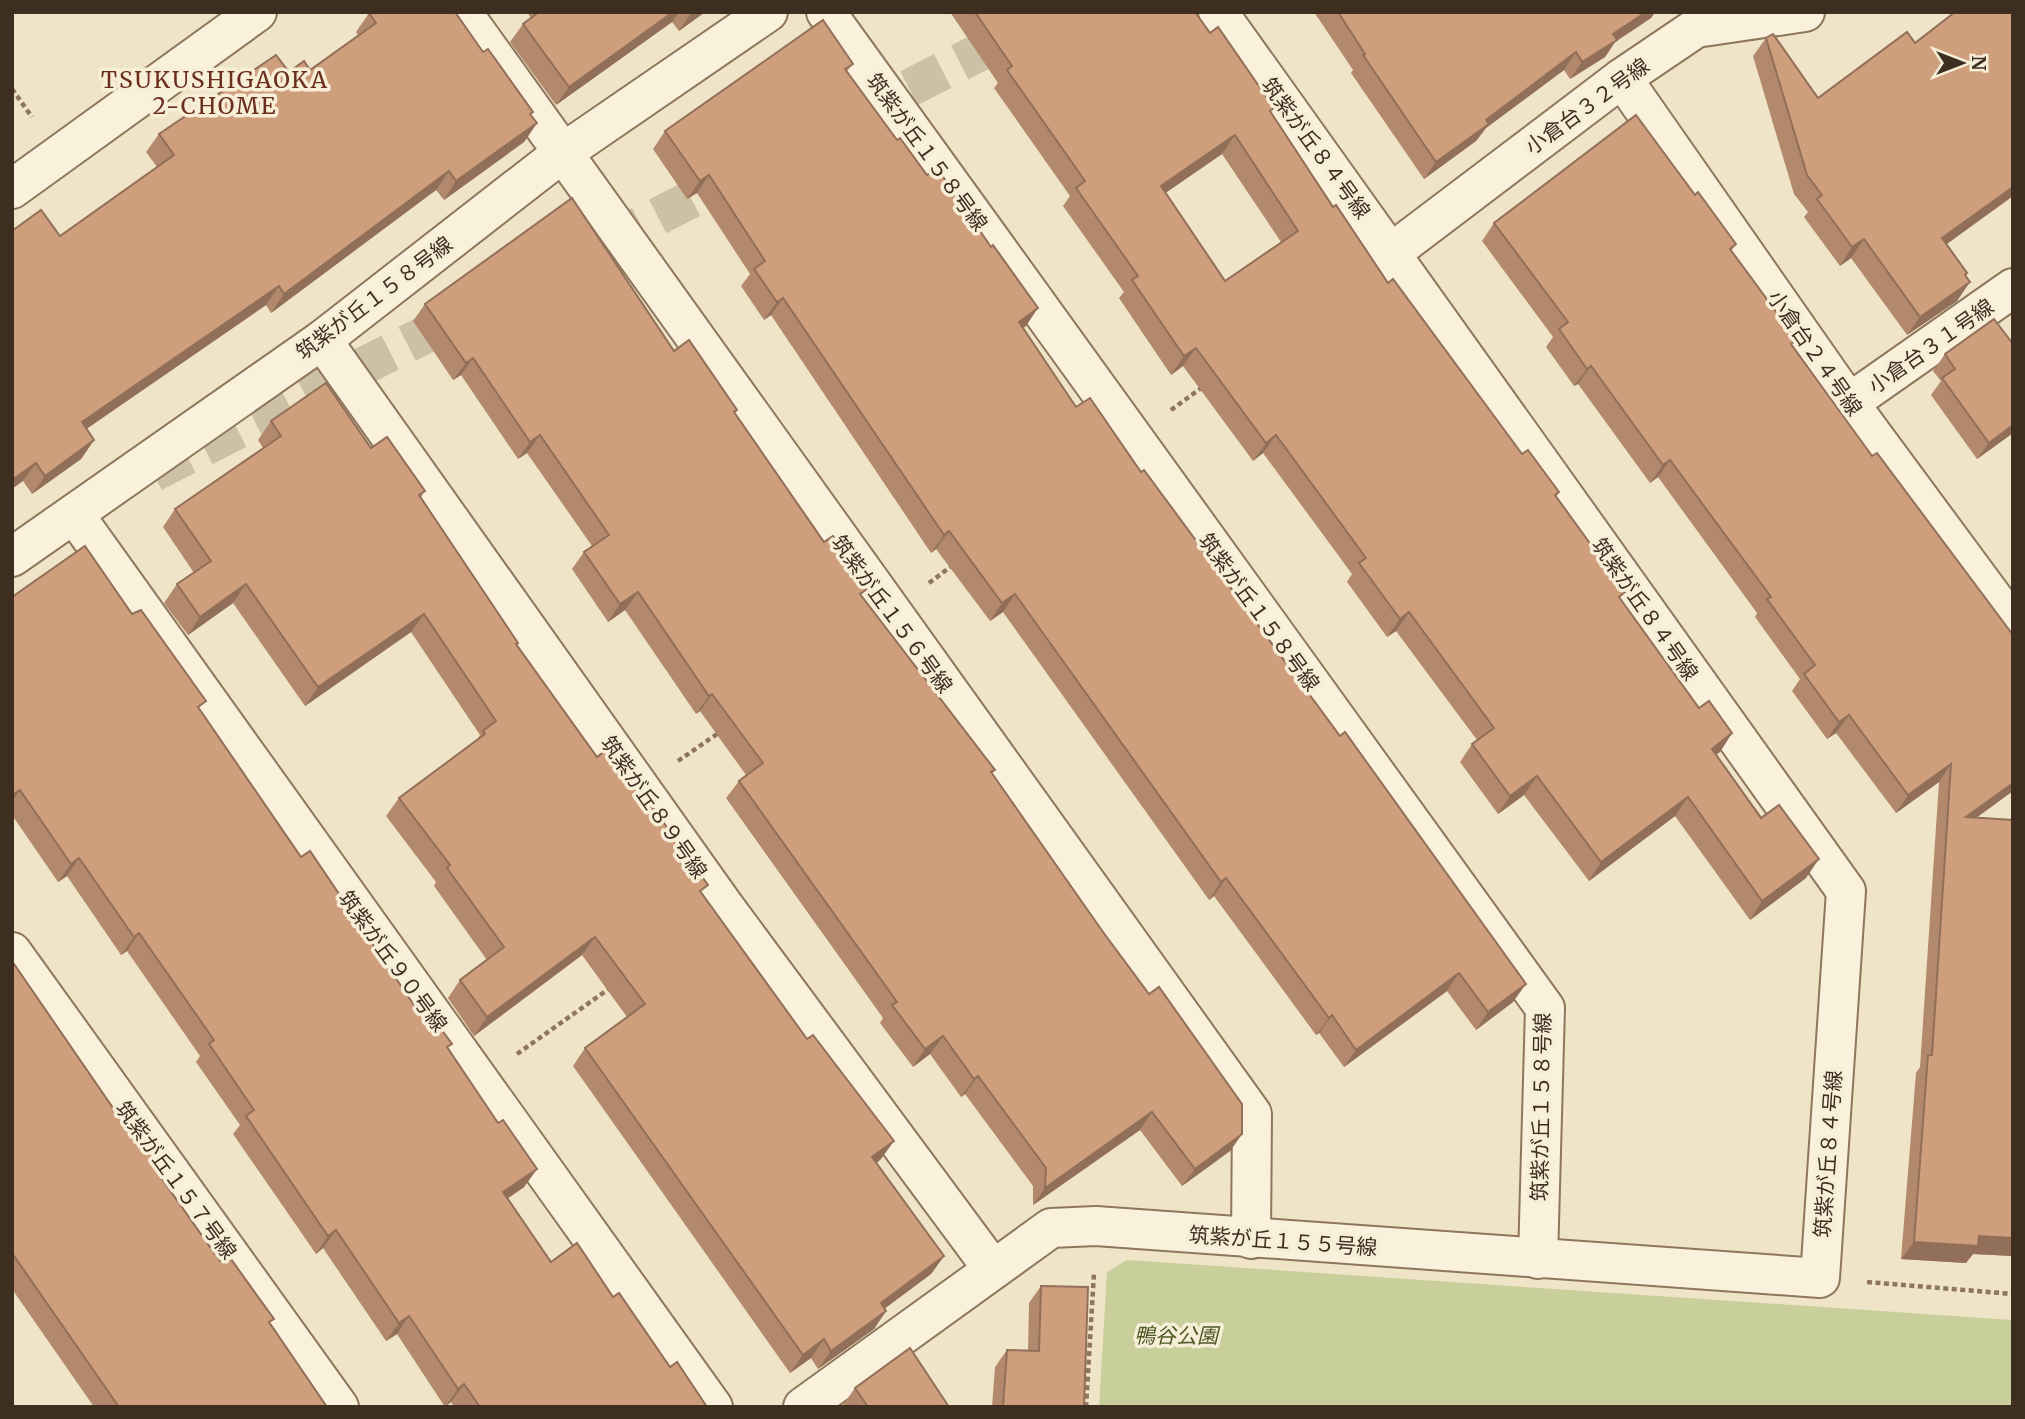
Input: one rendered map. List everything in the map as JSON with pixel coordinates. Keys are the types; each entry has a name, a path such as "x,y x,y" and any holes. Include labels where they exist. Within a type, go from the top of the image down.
{"street":[{"path":"12,189 257,12"},
{"name":"筑紫が丘１５６号線","path":"462,12 561,154 1252,1114 1251,1239"},
{"name":"筑紫が丘１５８号線","path":"12,557 322,340 561,154 768,12"},
{"name":"筑紫が丘１５８号線","path":"826,12 1545,1008 1538,1259"},
{"name":"筑紫が丘８４号線","path":"1218,12 1846,891 1820,1278"},
{"name":"小倉台３２号線","path":"1391,253 1622,78 1696,27 1805,12"},
{"name":"小倉台２４号線","path":"1622,78 1849,403 2013,625"},
{"name":"小倉台３１号線","path":"1849,403 2013,288"},
{"name":"筑紫が丘８９号線","path":"322,340 640,788 992,1268"},
{"name":"筑紫が丘９０号線","path":"74,514 713,1407"},
{"name":"筑紫が丘１５７号線","path":"12,952 339,1407"},
{"name":"筑紫が丘１５５号線","path":"803,1407 1051,1228 1097,1226 1820,1278"}],"path":[{"path":"1133,437 1211,381"},
{"path":"890,611 956,564"},
{"path":"640,788 731,724"},
{"path":"480,1081 613,986"},
{"path":"1086,1407 1097,1226"},
{"path":"1820,1278 2013,1294"}],"green space":[{"name":"鴨谷公園","path":"1127,1260 2013,1320 2013,1407 1099,1407 1107,1272"}],"building":[{"path":"455,12 483,52 488,49 533,112 530,114 537,123 456,181 449,171 284,294 279,286 82,422 94,440 45,476 36,463 12,480 12,231 41,210 60,236 174,155 159,134 276,55 289,72 304,61 310,70 376,23 369,13"},
{"path":"539,12 673,12 569,87 523,24"},
{"path":"975,12 1195,12 1210,33 1218,27 1274,108 1270,111 1333,207 1336,205 1388,283 1393,279 1522,454 1528,450 1559,492 1555,495 1625,592 1619,597 1699,708 1709,701 1732,733 1712,749 1761,818 1779,805 1819,859 1762,901 1688,797 1601,862 1537,776 1510,796 1472,744 1494,728 1409,612 1400,619 1359,563 1366,558 1276,435 1266,443 1196,348 1184,356 1132,280 1138,276 1076,188 1085,181 1007,70 1012,66","holes":["1235,135 1298,231 1225,281 1161,186"]},
{"path":"1338,12 1646,12 1613,34 1617,40 1582,62 1576,52 1486,120 1489,124 1436,162 1363,55 1365,54"},
{"path":"1955,12 2013,12 2013,187 1942,238 1967,273 1965,275 1970,282 1920,317 1864,239 1852,247 1817,199 1822,195 1807,175 1766,38 1773,34 1818,98 1907,32 1915,43"},
{"path":"823,20 853,64 845,69 897,140 900,138 927,175 937,168 991,247 993,245 1038,308 1019,322 1076,407 1090,398 1141,472 1144,470 1340,736 1345,732 1526,984 1488,1012 1459,973 1356,1050 1332,1015 1329,1018 1226,878 1221,882 1015,594 1002,603 949,531 944,535 783,298 777,302 754,269 765,261 709,175 700,181 665,131"},
{"path":"1636,115 1695,195 1698,192 1736,244 1730,249 1797,340 1791,344 1872,456 1877,453 2013,635 2013,783 1966,817 2013,820 2013,1238 1979,1236 1978,1246 1914,1242 1928,1055 1932,1055 1951,764 1908,795 1849,715 1839,722 1804,674 1815,665 1767,599 1771,597 1670,460 1663,465 1591,366 1587,369 1559,329 1568,322 1494,223"},
{"path":"572,198 674,351 689,340 737,410 734,412 824,542 833,536 869,588 860,594 995,770 991,772 1103,932 1149,994 1159,987 1242,1104 1242,1134 1195,1169 1152,1112 1045,1188 1046,1168 978,1076 974,1079 943,1036 925,1049 892,1005 897,1002 739,781 763,763 712,694 709,696 638,592 620,604 584,552 609,535 540,435 530,442 473,358 466,363 425,304"},
{"path":"1994,319 2013,344 2013,425 1989,443 1942,378 1955,369 1945,354"},
{"path":"326,383 371,448 387,437 425,491 419,495 518,643 516,644 597,757 610,747 708,885 700,891 807,1039 813,1035 894,1141 872,1157 944,1256 881,1303 886,1311 831,1351 824,1339 803,1355 585,1048 645,1004 595,937 487,1017 460,980 504,947 447,868 450,865 399,798 485,734 483,731 496,721 424,614 318,687 246,584 200,617 177,584 211,561 175,509 281,436 271,421"},
{"path":"85,546 132,614 141,610 206,701 198,707 301,857 310,851 418,1011 425,1007 452,1044 447,1047 498,1123 503,1120 537,1169 503,1192 551,1262 577,1243 613,1297 619,1293 670,1367 677,1362 707,1407 480,1407 464,1384 458,1389 409,1316 399,1323 336,1230 328,1236 246,1116 254,1110 209,1044 214,1040 139,933 134,937 79,858 71,864 20,790 12,795 12,597"},
{"path":"12,961 113,1108 120,1104 165,1167 157,1172 220,1261 228,1255 274,1319 269,1322 327,1407 119,1407 12,1253"},
{"path":"1041,1286 1088,1287 1084,1407 1003,1407 1007,1350 1039,1351"},
{"path":"910,1348 949,1407 868,1407 855,1388"}],"tunnel":[{"path":"858,114 1059,12"},
{"path":"556,268 745,172"},
{"path":"153,473 468,313"}],"district":[{"name":"TSUKUSHIGAOKA 2-CHOME","path":"215,92"}]}
